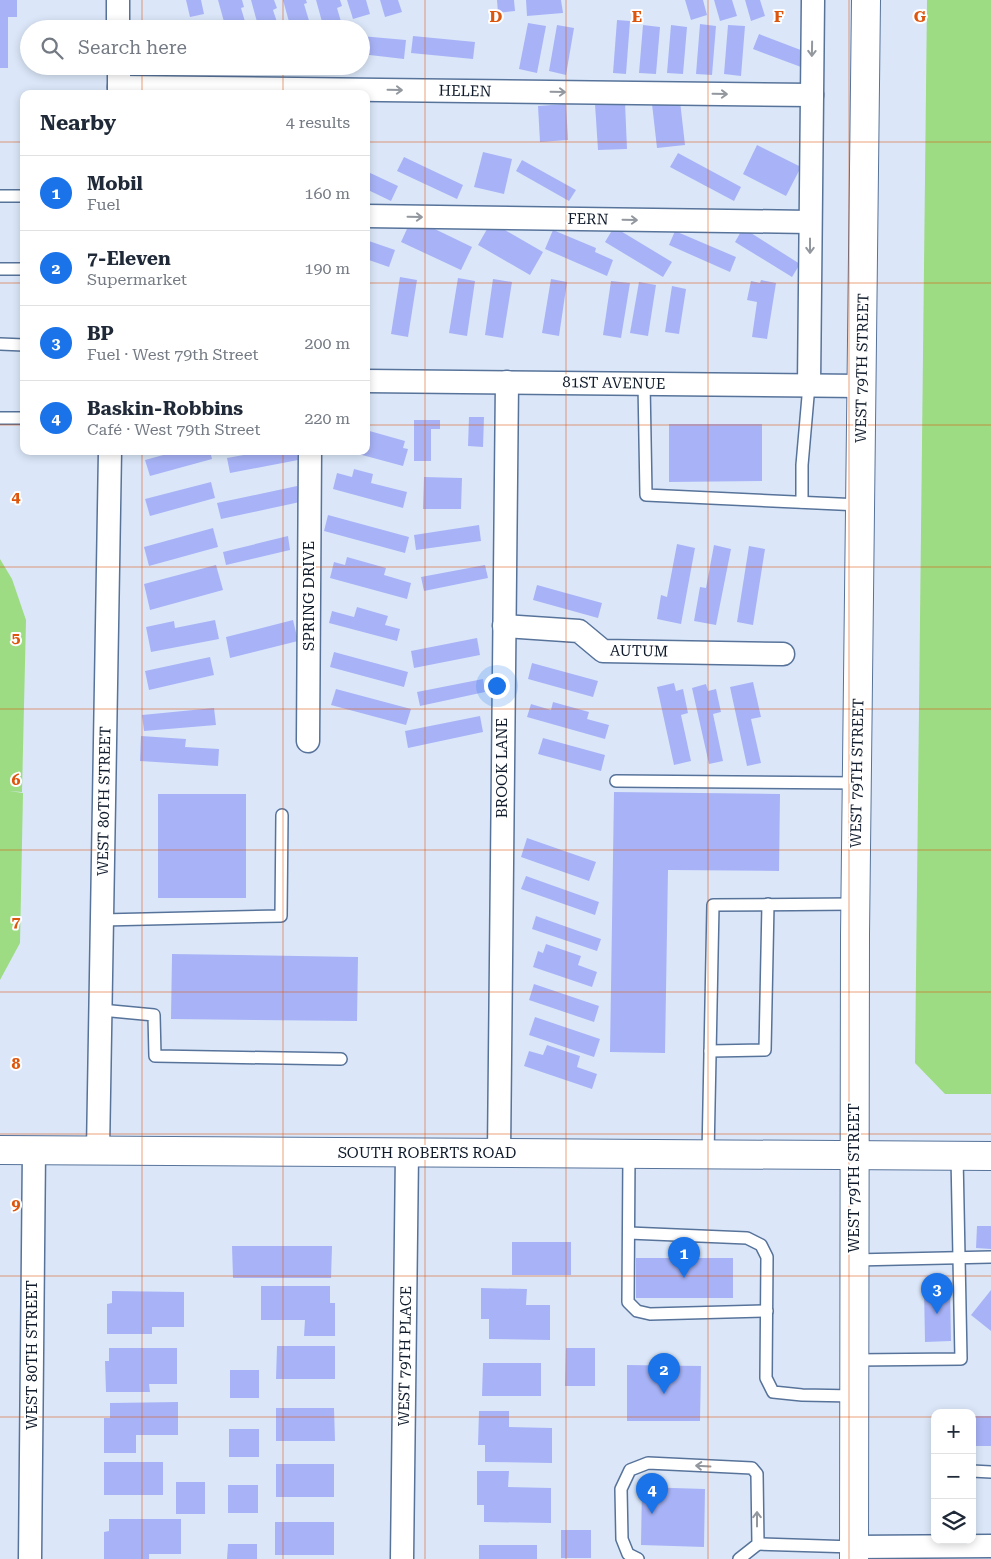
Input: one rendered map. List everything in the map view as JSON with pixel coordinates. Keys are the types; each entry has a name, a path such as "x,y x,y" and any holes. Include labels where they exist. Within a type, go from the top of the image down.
{"main road":[{"name":"WEST 79TH STREET","path":"854,1553 855,904 866,0"},
{"name":"SOUTH ROBERTS ROAD","path":"0,1150 991,1156"}],"street":[{"path":"118,0 118,20"},
{"path":"809,385 813,0"},
{"name":"HELEN","path":"119,82 812,95"},
{"name":"FERN","path":"370,216 810,222"},
{"name":"81ST AVENUE","path":"370,381 861,386"},
{"name":"BROOK LANE","path":"499,1154 506,382"},
{"name":"WEST 80TH STREET","path":"98,1151 110,455"},
{"name":"SPRING DRIVE","path":"308,741 310,455"},
{"name":"AUTUM","path":"504,626 579,631 603,651 783,654"},
{"name":"WEST 80TH STREET","path":"30,1559 34,1150"},
{"name":"WEST 79TH PLACE","path":"402,1559 407,1153"},
{"path":"854,1553 991,1546"}],"lane":[{"path":"0,196 20,196"},
{"path":"0,269 20,269"},
{"path":"0,344 20,345"},
{"path":"644,383 646,495 860,505"},
{"path":"802,502 802,465 809,385"},
{"path":"0,418 20,418"},
{"path":"616,781 857,783"},
{"path":"102,920 281,916 282,815"},
{"path":"710,1051 765,1050 768,904"},
{"path":"708,1155 712,905 855,904"},
{"path":"101,1010 154,1015 155,1056 341,1059"},
{"path":"629,1154 628,1302 637,1311 650,1314 767,1311"},
{"path":"854,1360 961,1359 957,1156"},
{"path":"629,1234 748,1238 761,1245 767,1257 766,1378 773,1392 854,1396"},
{"path":"854,1260 991,1257"},
{"path":"638,1559 628,1554 622,1539 621,1489 630,1470 648,1464 752,1468 755,1470 757,1474 758,1544"},
{"path":"976,1471 991,1472"},
{"path":"739,1559 758,1544 854,1553"}],"green space":[{"path":"927,0 991,0 991,1094 945,1094 915,1063"},
{"path":"0,559 12,579 26,620 22,792 9,791 23,793 20,943 0,980"}],"building":[{"path":"0,0 17,0 17,17 8,17 8,68 0,68"},
{"path":"186,0 201,0 204,14 190,17"},
{"path":"218,0 242,0 244,7 241,8 245,20 224,20"},
{"path":"251,0 274,0 277,8 273,10 276,20 257,20"},
{"path":"283,0 306,0 307,3 304,4 309,20 289,20"},
{"path":"316,0 340,0 342,6 337,8 341,20 322,20"},
{"path":"347,0 366,0 370,14 353,19"},
{"path":"380,0 398,0 402,12 385,17"},
{"path":"497,0 514,0 515,11 498,13"},
{"path":"526,0 561,0 563,13 527,16"},
{"path":"685,0 703,0 707,15 691,20"},
{"path":"714,0 732,0 737,16 720,21"},
{"path":"745,0 760,0 765,16 751,21"},
{"path":"617,20 630,21 626,74 613,73"},
{"path":"528,23 546,26 537,73 519,69"},
{"path":"700,24 716,26 712,75 696,74"},
{"path":"557,25 574,28 566,75 549,71"},
{"path":"643,25 660,27 656,74 639,73"},
{"path":"671,25 687,27 683,74 667,73"},
{"path":"728,25 745,26 741,76 724,74"},
{"path":"759,34 806,52 801,67 753,49"},
{"path":"413,36 475,42 473,59 411,53"},
{"path":"370,37 406,40 404,59 370,55"},
{"path":"680,101 685,145 657,148 652,104"},
{"path":"625,102 627,149 598,150 595,104"},
{"path":"566,104 568,140 540,142 538,106"},
{"path":"757,145 801,167 786,196 743,174"},
{"path":"483,152 512,159 504,194 474,187"},
{"path":"678,153 741,187 734,201 670,167"},
{"path":"404,157 463,185 457,199 397,171"},
{"path":"522,160 576,190 569,201 516,171"},
{"path":"370,173 398,186 391,201 370,191"},
{"path":"412,218 472,247 461,270 401,242"},
{"path":"491,222 543,252 530,275 478,245"},
{"path":"614,227 672,262 663,277 605,242"},
{"path":"743,228 800,264 792,277 735,242"},
{"path":"553,230 596,248 595,252 613,260 607,276 545,249"},
{"path":"675,231 736,257 730,272 669,245"},
{"path":"370,241 395,250 389,267 370,260"},
{"path":"400,277 417,280 408,337 391,334"},
{"path":"458,278 475,281 467,336 449,333"},
{"path":"493,279 512,282 503,338 485,335"},
{"path":"551,279 567,282 559,336 542,333"},
{"path":"761,280 776,283 767,339 752,337 757,302 747,300 751,281 760,283"},
{"path":"611,281 630,283 621,338 603,335"},
{"path":"639,282 656,285 648,336 630,333"},
{"path":"672,286 686,289 679,334 665,332"},
{"path":"469,417 484,417 483,447 468,446"},
{"path":"414,420 440,420 440,429 431,429 431,461 414,461"},
{"path":"669,424 762,424 762,481 669,482"},
{"path":"370,431 405,441 403,448 408,449 403,466 362,455 370,455"},
{"path":"163,455 211,455 212,459 150,476 145,460"},
{"path":"243,455 297,455 298,460 230,473 227,458"},
{"path":"354,469 373,474 371,483 407,492 403,508 333,489 337,473 352,477"},
{"path":"424,477 462,478 461,509 423,509"},
{"path":"211,482 215,498 150,516 145,499"},
{"path":"297,486 300,502 221,519 217,503"},
{"path":"328,515 409,537 405,553 324,531"},
{"path":"479,525 481,541 416,550 414,535"},
{"path":"213,528 218,547 149,566 144,547"},
{"path":"288,536 290,550 226,565 223,552"},
{"path":"677,544 695,548 681,624 657,619 661,595 667,597"},
{"path":"714,545 731,549 716,625 694,621 700,587 706,588"},
{"path":"749,546 765,549 753,625 737,622"},
{"path":"347,557 386,568 384,575 411,583 407,599 330,578 334,562 345,565"},
{"path":"216,565 223,590 150,610 144,584"},
{"path":"485,565 488,578 424,591 421,577"},
{"path":"537,585 602,603 598,618 533,600"},
{"path":"357,607 388,616 385,625 400,629 397,641 329,623 332,611 354,617"},
{"path":"215,620 219,639 151,652 146,627 174,621 175,628"},
{"path":"293,620 298,641 230,658 226,637"},
{"path":"477,638 480,655 414,668 411,651"},
{"path":"334,652 408,672 404,687 330,667"},
{"path":"210,657 214,675 149,690 145,671"},
{"path":"532,663 598,681 593,697 528,679"},
{"path":"483,679 485,692 420,706 417,692"},
{"path":"753,682 761,717 751,719 761,763 747,766 730,687"},
{"path":"674,683 676,691 683,689 688,713 681,715 691,761 674,765 657,687"},
{"path":"706,684 708,691 716,689 721,712 713,714 723,761 709,764 692,688"},
{"path":"336,689 411,709 406,725 331,705"},
{"path":"553,702 589,712 587,719 609,725 605,739 527,717 531,704 551,710"},
{"path":"214,708 216,725 144,731 142,715"},
{"path":"480,716 483,732 408,748 405,731"},
{"path":"141,736 186,739 185,747 219,749 218,766 140,761"},
{"path":"543,738 605,755 601,771 538,754"},
{"path":"614,792 780,794 779,871 668,870 665,1053 610,1052"},
{"path":"158,794 246,794 246,898 158,898"},
{"path":"527,838 596,862 589,881 521,857"},
{"path":"526,876 599,902 595,915 521,889"},
{"path":"536,916 601,939 597,951 532,929"},
{"path":"546,944 581,956 578,965 597,972 592,987 533,967 538,951 543,953"},
{"path":"172,954 358,957 357,1021 171,1019"},
{"path":"534,984 599,1006 594,1022 529,1000"},
{"path":"535,1017 600,1039 594,1057 529,1035"},
{"path":"547,1045 580,1056 577,1067 597,1074 592,1089 524,1066 529,1051 543,1055"},
{"path":"977,1226 991,1226 991,1249 976,1248"},
{"path":"512,1242 571,1242 571,1275 512,1275"},
{"path":"232,1246 332,1246 331,1278 233,1278"},
{"path":"636,1258 733,1258 733,1298 636,1298"},
{"path":"261,1286 330,1286 330,1303 335,1303 335,1336 304,1336 305,1320 261,1320"},
{"path":"924,1287 950,1287 951,1341 925,1342"},
{"path":"481,1288 527,1289 526,1305 550,1305 550,1340 489,1339 489,1319 481,1319"},
{"path":"991,1290 991,1331 971,1315"},
{"path":"112,1291 184,1292 184,1327 152,1327 152,1334 107,1334 107,1304 112,1303"},
{"path":"277,1346 335,1346 335,1379 276,1379"},
{"path":"109,1348 177,1348 177,1384 149,1384 150,1392 106,1392 105,1361 109,1361"},
{"path":"566,1348 595,1348 595,1386 565,1386"},
{"path":"483,1363 541,1363 541,1396 482,1396"},
{"path":"627,1365 701,1366 700,1421 627,1421"},
{"path":"230,1370 259,1370 259,1398 230,1398"},
{"path":"178,1402 178,1435 136,1435 136,1453 104,1453 104,1418 110,1418 110,1403"},
{"path":"276,1408 334,1408 335,1441 276,1441"},
{"path":"479,1411 509,1411 509,1427 552,1428 552,1463 485,1462 485,1445 478,1445"},
{"path":"976,1416 991,1416 991,1446 976,1446"},
{"path":"229,1429 259,1429 259,1457 229,1457"},
{"path":"104,1462 163,1462 163,1495 104,1495"},
{"path":"276,1464 334,1464 334,1497 276,1497"},
{"path":"477,1471 509,1471 508,1487 551,1488 551,1523 484,1522 484,1505 477,1505"},
{"path":"176,1482 205,1482 205,1514 176,1514"},
{"path":"228,1485 258,1485 258,1513 228,1513"},
{"path":"642,1487 705,1489 704,1547 641,1545"},
{"path":"109,1519 181,1519 181,1554 149,1554 149,1559 104,1559 104,1532 109,1531"},
{"path":"275,1522 334,1522 334,1555 275,1555"},
{"path":"561,1530 591,1530 591,1558 561,1558"},
{"path":"228,1544 257,1544 257,1559 227,1559"},
{"path":"479,1545 537,1545 537,1559 479,1559"}],"place":[{"name":"Mobil","path":"684,1278"},
{"name":"BP","path":"937,1314"},
{"name":"7-Eleven","path":"664,1394"},
{"name":"Baskin-Robbins","path":"652,1514"}]}
